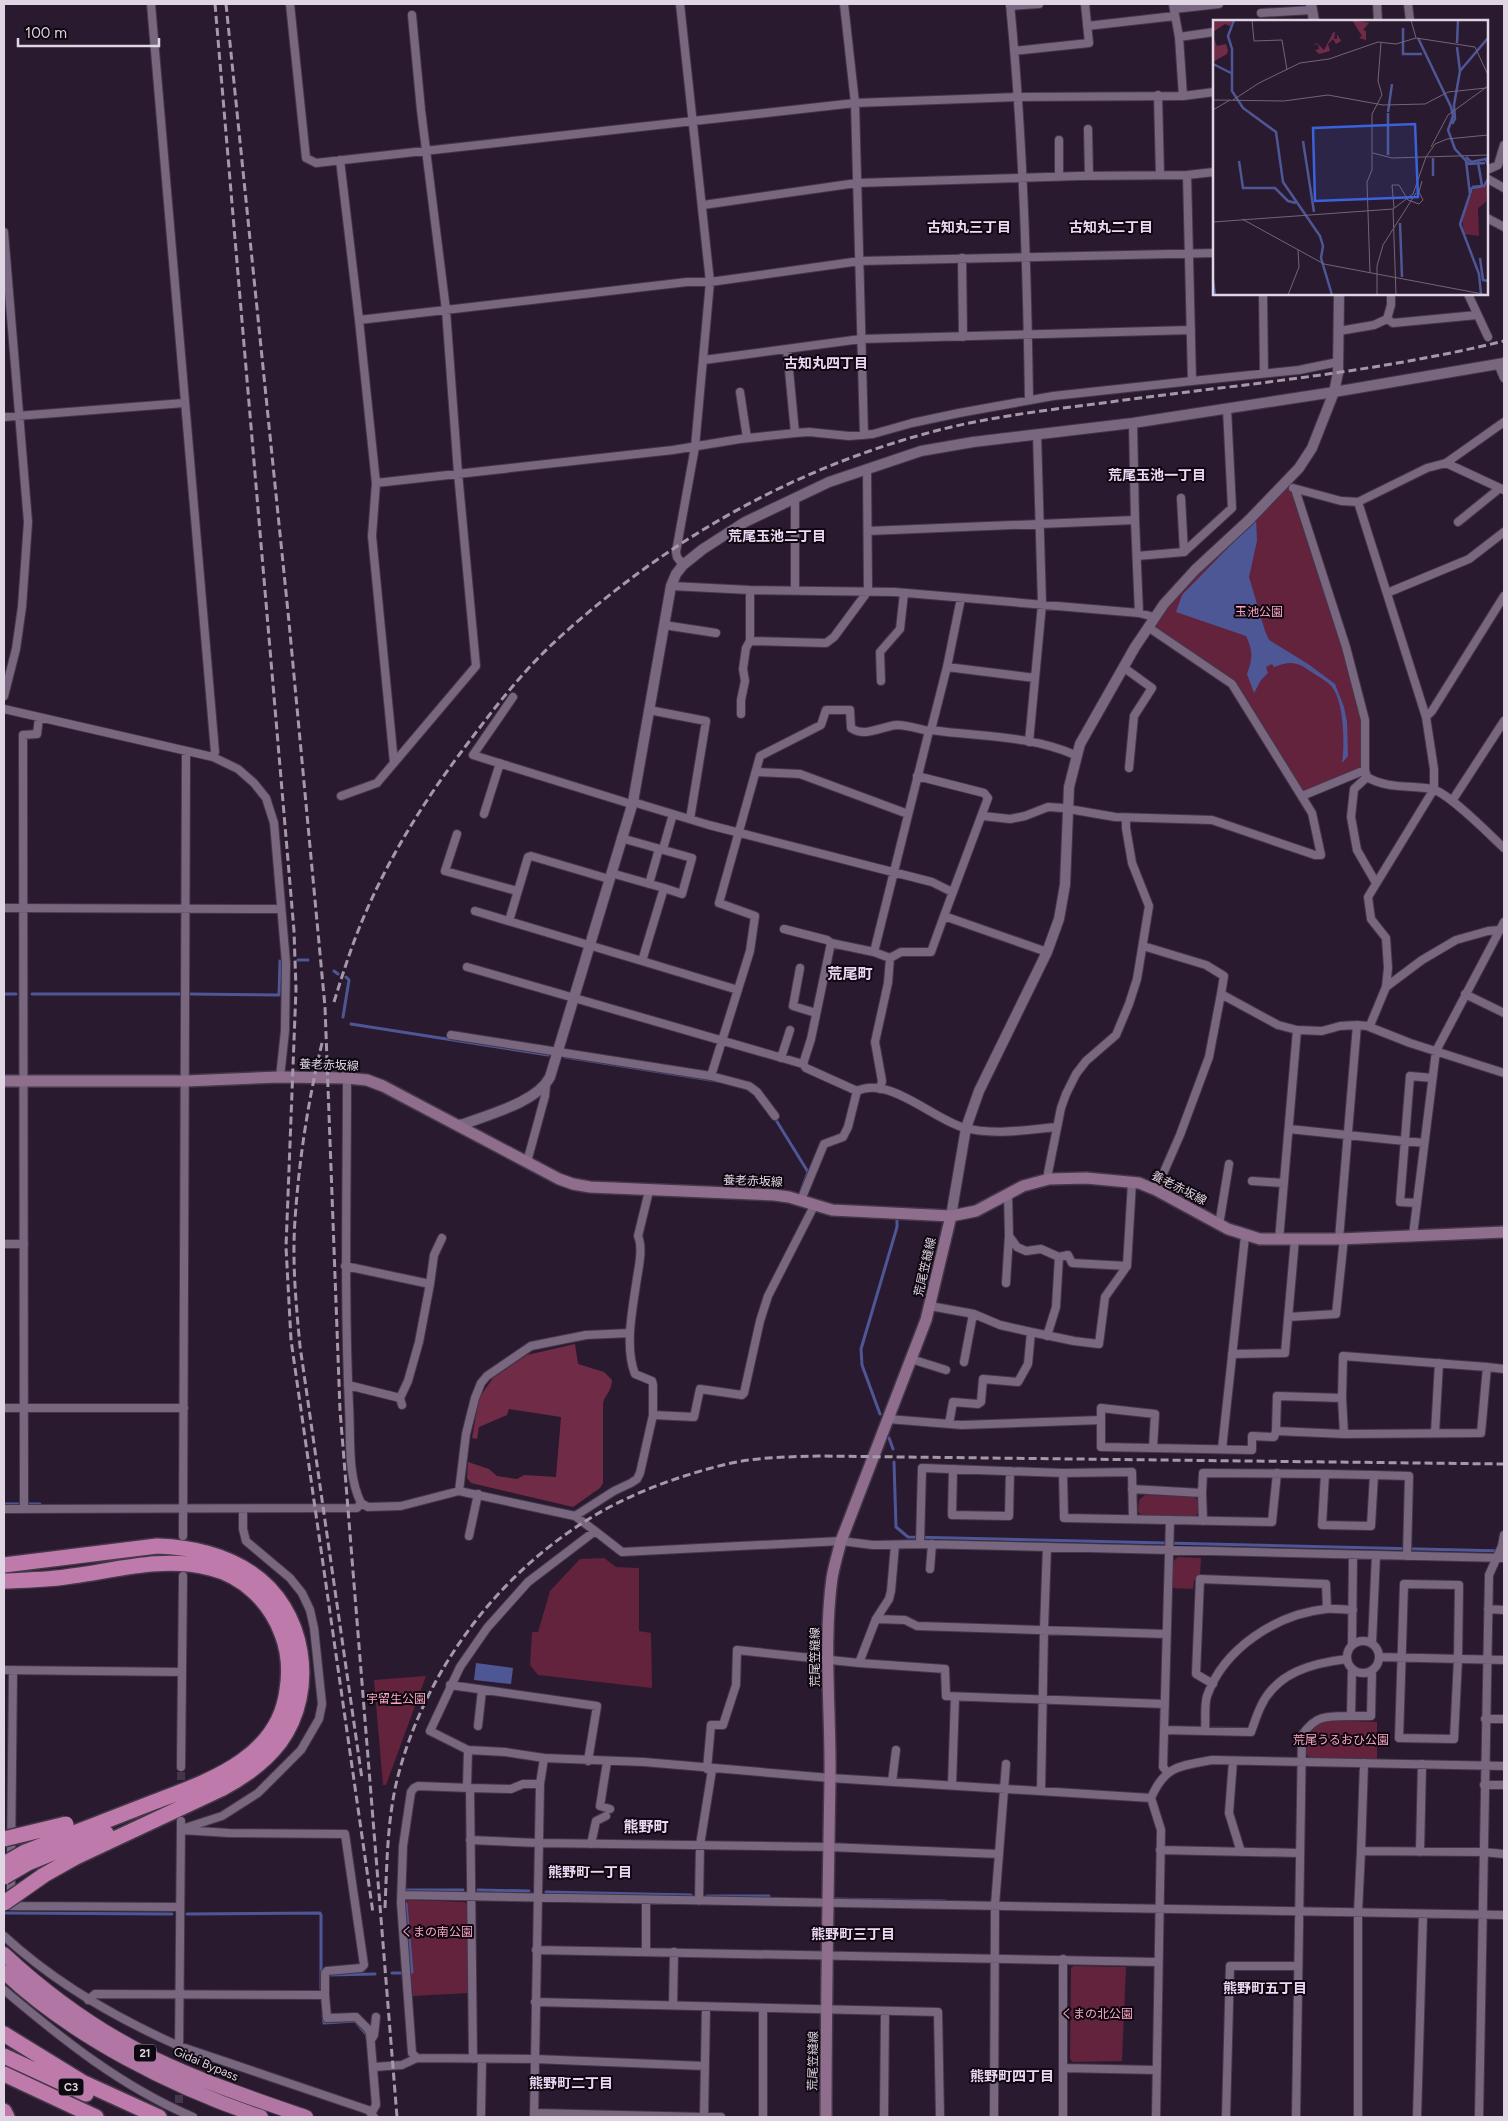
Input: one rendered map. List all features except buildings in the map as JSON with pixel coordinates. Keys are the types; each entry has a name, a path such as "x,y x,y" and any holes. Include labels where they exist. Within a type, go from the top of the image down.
{"highway":[{"path":"4,1565 138,1546 175,1546 216,1555 259,1579 277,1598 295,1629 302,1667 302,1686 291,1724 281,1741 254,1770 221,1790 192,1795 71,1840 32,1849 4,1864"},
{"path":"4,1581 69,1577 145,1565 176,1563 212,1568 245,1584 259,1596 274,1618 285,1642 289,1677 287,1696 281,1712 264,1742 251,1755 192,1795 71,1840 4,1877"},
{"path":"4,1839 71,1840"},
{"path":"4,1903 44,1875 71,1840"},
{"name":"Gidai Bypass","path":"4,1954 42,1986 83,2016 153,2058 211,2083 306,2117"},
{"name":"21","path":"4,1972 76,2028 130,2060 196,2092 261,2117"},
{"path":"4,2034 82,2082 159,2117"},
{"name":"C3","path":"4,2056 139,2117"},
{"name":"C3","path":"4,2074 96,2117"},
{"path":"4,2111 7,2117"}],"main road":[{"name":"養老赤坂線","path":"4,1081 186,1081 280,1077 367,1080 383,1086 458,1125 467,1132 573,1184 649,1191 774,1195 832,1210 951,1216 976,1211 1023,1186 1049,1179 1086,1178 1132,1182 1156,1190 1245,1236 1295,1240 1504,1232"},
{"name":"荒尾笠縫線","path":"826,2117 827,1904 830,1778 828,1658 829,1606 833,1576 841,1541 930,1306 951,1216"}],"street":[{"path":"151,4 215,752 213,757"},
{"path":"290,4 306,158 316,163 855,103 1019,97 1183,96 1213,92"},
{"path":"680,4 704,205 710,282 695,447 676,552 677,557 684,565"},
{"path":"844,4 855,103 864,435"},
{"path":"1029,400 1023,178 1019,97 1010,5 1039,4"},
{"path":"1014,51 1089,43 1085,4"},
{"path":"1087,26 1174,9 1219,4"},
{"path":"1377,4 1378,20"},
{"path":"1408,4 1410,20"},
{"path":"1261,13 1312,7 1314,20"},
{"path":"1174,9 1183,96"},
{"path":"341,796 376,783 476,666 458,473 446,310 412,14"},
{"path":"1178,38 1213,32"},
{"path":"1158,95 1160,175"},
{"path":"1088,129 1089,176"},
{"path":"1059,140 1059,177"},
{"path":"1488,175 1498,165 1504,145"},
{"path":"340,160 376,483 372,536 394,763"},
{"path":"704,205 857,183 1187,175 1213,172"},
{"path":"1187,175 1192,381"},
{"path":"1488,177 1504,188"},
{"path":"1488,219 1504,227"},
{"path":"4,232 28,522 22,607 16,649 4,696"},
{"path":"359,320 687,282 710,282 860,261 1213,253"},
{"path":"962,258 963,337"},
{"path":"1263,295 1264,374"},
{"path":"951,1216 966,1128 979,1091 1047,952 1059,919 1065,885 1069,787 1076,755 1091,722 1154,618 1195,570 1249,520 1299,468 1312,448 1334,392 1338,362 1338,295"},
{"path":"1339,331 1374,325 1387,318 1391,305 1391,295"},
{"path":"1468,295 1488,337"},
{"path":"1387,318 1393,323 1477,314"},
{"path":"704,360 861,339 1191,330"},
{"path":"787,349 795,433"},
{"path":"376,483 695,447 747,438 795,433 873,434 912,423 1029,400 1300,370 1338,362"},
{"path":"527,1162 546,1086 558,1052 632,803 671,586 676,574 703,549 745,522 829,482 921,451 1227,409 1501,363 1504,378"},
{"path":"740,392 747,438"},
{"path":"4,417 184,404"},
{"path":"1137,556 1184,552 1232,508 1227,409"},
{"path":"1285,482 1295,489 1340,502 1358,502 1427,468 1446,463 1504,422"},
{"path":"1133,423 1139,613"},
{"path":"1029,742 1042,604 1037,434"},
{"path":"1446,463 1502,489 1458,522"},
{"path":"750,641 826,643 834,637 868,591 867,469"},
{"path":"1295,489 1346,647 1365,720 1366,773 1354,789 1351,817 1357,850 1376,883"},
{"path":"795,498 795,590"},
{"path":"1181,498 1184,552"},
{"path":"1358,502 1426,717 1434,769 1434,789 1368,896 1371,919 1386,938 1388,968 1386,987 1371,1023"},
{"path":"868,531 1135,520"},
{"path":"1387,593 1469,558 1504,532"},
{"path":"671,586 750,590 904,593 1139,613 1154,618"},
{"path":"741,714 741,700 745,681 743,668 746,648 750,641 750,590"},
{"path":"881,681 880,652 900,629 904,593"},
{"path":"874,952 917,776 947,667 961,598"},
{"path":"1426,717 1432,711 1503,602"},
{"path":"664,625 716,633"},
{"path":"983,816 1010,819 1025,816 1048,807 1126,818 1212,820 1315,855 1321,855 1312,813 1232,684 1148,627"},
{"path":"947,667 1035,678"},
{"path":"1123,667 1152,688 1134,716 1128,768"},
{"path":"514,697 473,755 739,833 932,882 952,892"},
{"path":"4,709 213,757 238,769 254,782 266,798 274,823 286,973 285,1031 280,1077"},
{"path":"649,710 706,721 690,819"},
{"path":"711,1076 750,951 755,916 719,903 760,756 821,725 826,710 850,710 851,728 855,731 872,731 897,725 1029,742 1076,755"},
{"path":"24,1509 23,735 37,734 39,718"},
{"path":"1452,801 1504,721"},
{"path":"183,1536 187,909 186,751"},
{"path":"484,814 500,763"},
{"path":"757,772 800,774 908,814"},
{"path":"1366,773 1374,781 1399,786 1434,789 1452,801 1504,848"},
{"path":"1302,796 1366,773"},
{"path":"784,929 827,940 831,943 874,952 890,958 901,952 931,952 952,892 983,816 988,798 984,793 917,776"},
{"path":"649,884 673,814"},
{"path":"1049,1179 1048,1173 1057,1127 1066,1094 1076,1074 1086,1061 1116,1035 1134,990 1149,906 1132,863 1126,818"},
{"path":"457,834 445,871 517,891"},
{"path":"509,921 528,857 531,856 649,884 682,894 692,858 621,838"},
{"path":"642,961 664,888"},
{"path":"4,908 281,909"},
{"path":"475,911 738,990"},
{"path":"944,916 1047,952"},
{"path":"1413,1236 1436,1051 1504,922"},
{"path":"1386,987 1422,960 1456,940 1488,931 1500,930"},
{"path":"803,1064 811,1039 831,943"},
{"path":"1143,946 1206,965 1224,976 1209,1057 1180,1135 1156,1190"},
{"path":"880,1089 882,1081 875,1042 888,983 890,958"},
{"path":"466,967 803,1064 806,1068 857,1091 864,1088 880,1089 911,1100 942,1118 966,1128 999,1131 1057,1127"},
{"path":"800,968 793,1006 816,1013"},
{"path":"1221,994 1278,1025 1297,1030 1322,1031 1340,1026 1357,1025 1504,1073"},
{"path":"1465,994 1504,1013"},
{"path":"1288,1317 1336,1314 1347,1133 1357,1025"},
{"path":"781,1058 790,1030"},
{"path":"1278,1240 1297,1030"},
{"path":"452,1035 711,1076 749,1086 761,1097 775,1116"},
{"path":"1416,1203 1400,1202 1410,1076 1432,1078"},
{"path":"346,1078 346,1266 352,1475 361,1503 368,1507 401,1506 459,1491 478,1494 575,1516 622,1552 841,1541 874,1545 920,1543 1354,1555 1500,1557"},
{"path":"458,1125 535,1095 546,1086"},
{"path":"653,1415 694,1417 700,1389 742,1395 744,1392 760,1321 768,1296 808,1204 803,1195 824,1144 843,1137 848,1126 857,1091"},
{"path":"1289,1129 1347,1133 1424,1142"},
{"path":"1219,1224 1229,1164"},
{"path":"1252,1181 1284,1183"},
{"path":"930,1306 973,1314 1000,1325 1048,1336 1099,1344 1106,1297 1127,1266 1132,1182"},
{"path":"575,1516 637,1479 640,1473 653,1415 652,1381 635,1374 630,1334 639,1265 640,1241 638,1236 649,1191"},
{"path":"1006,1283 1009,1234 1008,1194"},
{"path":"1009,1234 1018,1247 1026,1251 1041,1249 1058,1257 1068,1256 1072,1263 1127,1266"},
{"path":"1222,1449 1245,1236"},
{"path":"348,1385 401,1402 419,1342 434,1255 442,1238"},
{"path":"1232,1354 1285,1353 1295,1240"},
{"path":"4,1244 24,1244"},
{"path":"1048,1336 1056,1307 1058,1257"},
{"path":"346,1266 430,1284"},
{"path":"964,1362 973,1314"},
{"path":"949,1424 953,1402 978,1404 981,1402 983,1379 1018,1382 1028,1364 1031,1332"},
{"path":"459,1491 466,1434 475,1398 487,1376 531,1346 586,1336 630,1334"},
{"path":"1344,1434 1342,1398 1343,1356 1504,1369"},
{"path":"911,1358 946,1370"},
{"path":"1436,1433 1439,1363"},
{"path":"1276,1431 1344,1434 1481,1433 1488,1367"},
{"path":"1153,1448 1155,1414 1101,1408 1101,1447 1252,1450 1252,1436 1274,1437 1276,1431 1277,1396 1342,1398"},
{"path":"4,1408 184,1408"},
{"path":"888,1419 949,1424 1101,1420"},
{"path":"920,1543 922,1468 1063,1473 1132,1472 1133,1519"},
{"path":"953,1469 952,1515 1009,1516 1010,1471"},
{"path":"1063,1473 1064,1518 1272,1522 1276,1473"},
{"path":"1203,1521 1203,1473 1409,1476 1407,1555"},
{"path":"1325,1474 1322,1525 1371,1526 1374,1476"},
{"path":"1132,1489 1202,1493"},
{"path":"469,1536 478,1494"},
{"path":"4,1508 357,1508 361,1503"},
{"path":"181,1825 222,1816 258,1793 301,1750 319,1719 322,1704 314,1628 310,1610 302,1593 290,1578 246,1541 243,1529 243,1509"},
{"path":"1167,1772 1163,1767 1170,1520"},
{"path":"595,1530 528,1582 487,1628 450,1685 430,1731 474,1752 505,1752 544,1758 644,1762 830,1778 1151,1798"},
{"path":"1479,2117 1489,1575 1500,1557 1504,1535"},
{"path":"930,1569 932,1544"},
{"path":"859,1663 876,1619 889,1600 895,1545"},
{"path":"1041,1791 1047,1547"},
{"path":"1351,1716 1352,1669 1347,1659 1347,1654 1352,1645 1354,1555"},
{"path":"1372,1643 1376,1555"},
{"path":"181,1766 183,1576"},
{"path":"1214,1684 1196,1674 1200,1579 1326,1584 1327,1609"},
{"path":"1404,1584 1459,1585 1458,1659 1454,1739 1400,1738 1404,1584"},
{"path":"1205,1731 1206,1698 1230,1658 1248,1641 1288,1618 1327,1609 1353,1610"},
{"path":"1488,1609 1504,1610"},
{"path":"876,1619 905,1620 917,1626 1044,1628 1166,1634"},
{"path":"1352,1645 1362,1641 1372,1643 1376,1647 1379,1657 1376,1667 1372,1670 1362,1673 1352,1669"},
{"path":"699,1901 700,1845 710,1769 711,1725 723,1725 736,1685 738,1650 945,1670 946,1696 1165,1704"},
{"path":"1379,1657 1504,1660"},
{"path":"1164,1730 1251,1732 1261,1704 1277,1685 1296,1671 1320,1662 1347,1659"},
{"path":"4,1670 182,1672"},
{"path":"13,1670 11,1906 180,1907"},
{"path":"1296,2117 1302,1735 1317,1719 1326,1716 1371,1716 1372,1670"},
{"path":"450,1685 596,1706 588,1761"},
{"path":"478,1726 482,1690"},
{"path":"952,1785 955,1697"},
{"path":"1485,1719 1504,1719"},
{"path":"468,1750 473,2059"},
{"path":"892,1782 896,1750"},
{"path":"544,1758 540,1784 535,2002 535,2115 721,2117"},
{"path":"1156,2117 1157,1962 1161,1830 1151,1798 1167,1772 1174,1768 1212,1760 1504,1766"},
{"path":"1233,1761 1229,1813 1241,1852"},
{"path":"591,1844 596,1821 608,1812 600,1806 607,1762"},
{"path":"1358,2117 1358,1912 1364,1763"},
{"path":"994,2117 995,1905 1006,1764"},
{"path":"1420,1852 1422,1764"},
{"path":"417,2058 412,2053 402,1895 403,1846 414,1788 418,1786 511,1789 522,1784 540,1784"},
{"path":"1484,1785 1504,1785"},
{"path":"179,2050 181,1825"},
{"path":"4,1936 43,1969 88,2000 179,2050 373,2115 376,2105 374,2067 372,2040 368,2029 356,2017 327,2018 325,1973 328,1971 361,1968 364,1965 346,1834 229,1833 181,1825"},
{"path":"470,1840 539,1843 828,1847 999,1854"},
{"path":"1160,1850 1299,1853"},
{"path":"1361,1851 1483,1852 1504,1854"},
{"path":"402,1895 827,1904 995,1905 1298,1913 1358,1912 1504,1915"},
{"path":"646,1900 646,1951"},
{"path":"1418,2117 1423,1914"},
{"path":"536,1950 828,1954 1157,1962"},
{"path":"673,2005 674,1952"},
{"path":"1063,1960 1063,2117"},
{"path":"1226,2117 1230,1966 1297,1966"},
{"path":"4,1990 95,2062 180,2114 193,2117"},
{"path":"88,2000 95,1994 325,1995"},
{"path":"535,2002 938,2012 940,2117"},
{"path":"704,2117 706,2007"},
{"path":"763,2008 763,2117"},
{"path":"884,2117 885,2011"},
{"path":"372,2040 376,2017"},
{"path":"374,2067 402,2065 417,2058 704,2066"},
{"path":"481,2114 482,2059"},
{"path":"1063,2068 1156,2070"},
{"path":"179,2103 180,2114"}],"green space":[{"name":"玉池公園","path":"1286,486 1293,490 1326,589 1363,721 1364,769 1303,793 1233,682 1151,626 1197,572"},
{"path":"1145,1495 1194,1496 1199,1502 1198,1513 1194,1518 1143,1516 1138,1512 1139,1500"},
{"path":"1178,1557 1201,1558 1200,1576 1194,1581 1193,1589 1171,1588 1172,1562"},
{"path":"604,1558 616,1567 639,1568 639,1631 651,1633 652,1688 538,1675 530,1665 532,1632 538,1632 550,1591 580,1559"},
{"name":"宇留生公園","path":"426,1676 386,1785 383,1785 374,1680"},
{"name":"荒尾うるおひ公園","path":"1325,1720 1377,1722 1377,1759 1310,1758 1305,1753 1306,1741 1312,1730"},
{"name":"くまの南公園","path":"408,1900 464,1902 467,1904 468,1993 413,1996 404,1904"},
{"name":"くまの北公園","path":"1074,1966 1126,1967 1122,2061 1073,2062 1070,2059 1071,1968"}],"shaded area":[{"path":"575,1344 578,1364 604,1372 612,1380 603,1405 603,1483 600,1488 573,1507 471,1483 467,1478 468,1462 489,1469 497,1476 517,1479 524,1475 556,1477 561,1417 509,1409 507,1415 479,1427 477,1439 472,1438 479,1398 493,1378 527,1355"}],"water":[{"path":"1256,519 1257,541 1249,577 1265,631 1269,640 1308,664 1335,684 1344,707 1347,722 1348,756 1342,763 1343,735 1341,713 1336,694 1330,685 1299,664 1286,663 1274,667 1272,664 1266,667 1268,673 1261,680 1254,693 1247,674 1251,655 1246,636 1176,612 1182,595"},
{"path":"476,1663 513,1668 511,1684 474,1680"}],"waterway":[{"path":"298,960 308,960"},
{"path":"189,994 279,995 280,961"},
{"path":"334,971 338,974"},
{"path":"343,1017 349,980 346,977"},
{"path":"4,994 16,994"},
{"path":"32,994 182,994"},
{"path":"351,1024 548,1055"},
{"path":"565,1057 717,1081"},
{"path":"774,1119 808,1172 802,1188"},
{"path":"880,1414 862,1365 861,1349 897,1227 897,1220"},
{"path":"889,1438 893,1449"},
{"path":"894,1462 896,1527 908,1537 1504,1551"},
{"path":"4,1504 18,1504"},
{"path":"27,1504 40,1504"},
{"path":"406,1890 463,1890"},
{"path":"478,1890 529,1891"},
{"path":"546,1892 691,1895"},
{"path":"707,1896 769,1896"},
{"path":"836,1899 945,1901"},
{"path":"406,1904 412,1972"},
{"path":"4,1913 172,1914"},
{"path":"187,1914 320,1913 321,1989"},
{"path":"392,1973 402,1973"},
{"path":"328,1975 375,1974"},
{"path":"323,2016 324,2023 355,2021 367,2038"}],"tunnel":[{"path":"181,1767 181,1792"},
{"path":"179,2083 179,2103"}],"railway":[{"path":"215,4 294,931 296,989 286,1247 291,1340 373,1913"},
{"path":"226,4 289,622 325,1007 340,1410 397,2117"},
{"path":"334,1002 360,926 392,858 418,814 447,771 508,691 547,649 603,600 646,567 691,537 738,510 786,485 835,464 886,445 963,424 1035,412 1272,382 1365,368 1504,341"},
{"path":"322,1043 308,1109 299,1175 294,1236 295,1283 300,1346 362,1779"},
{"path":"385,1908 387,1858 394,1792 410,1738 426,1701 445,1665 467,1632 493,1600 521,1571 551,1545 600,1512 651,1488 687,1475 735,1462 818,1456 1504,1464"}],"district":[{"name":"古知丸三丁目","path":"969,227"},
{"name":"古知丸二丁目","path":"1111,227"},
{"name":"古知丸四丁目","path":"826,363"},
{"name":"荒尾玉池一丁目","path":"1157,475"},
{"name":"荒尾玉池二丁目","path":"777,536"},
{"name":"荒尾町","path":"850,974"},
{"name":"熊野町","path":"646,1827"},
{"name":"熊野町一丁目","path":"590,1872"},
{"name":"熊野町三丁目","path":"853,1934"},
{"name":"熊野町五丁目","path":"1265,1988"},
{"name":"熊野町四丁目","path":"1012,2076"},
{"name":"熊野町二丁目","path":"571,2083"}]}
